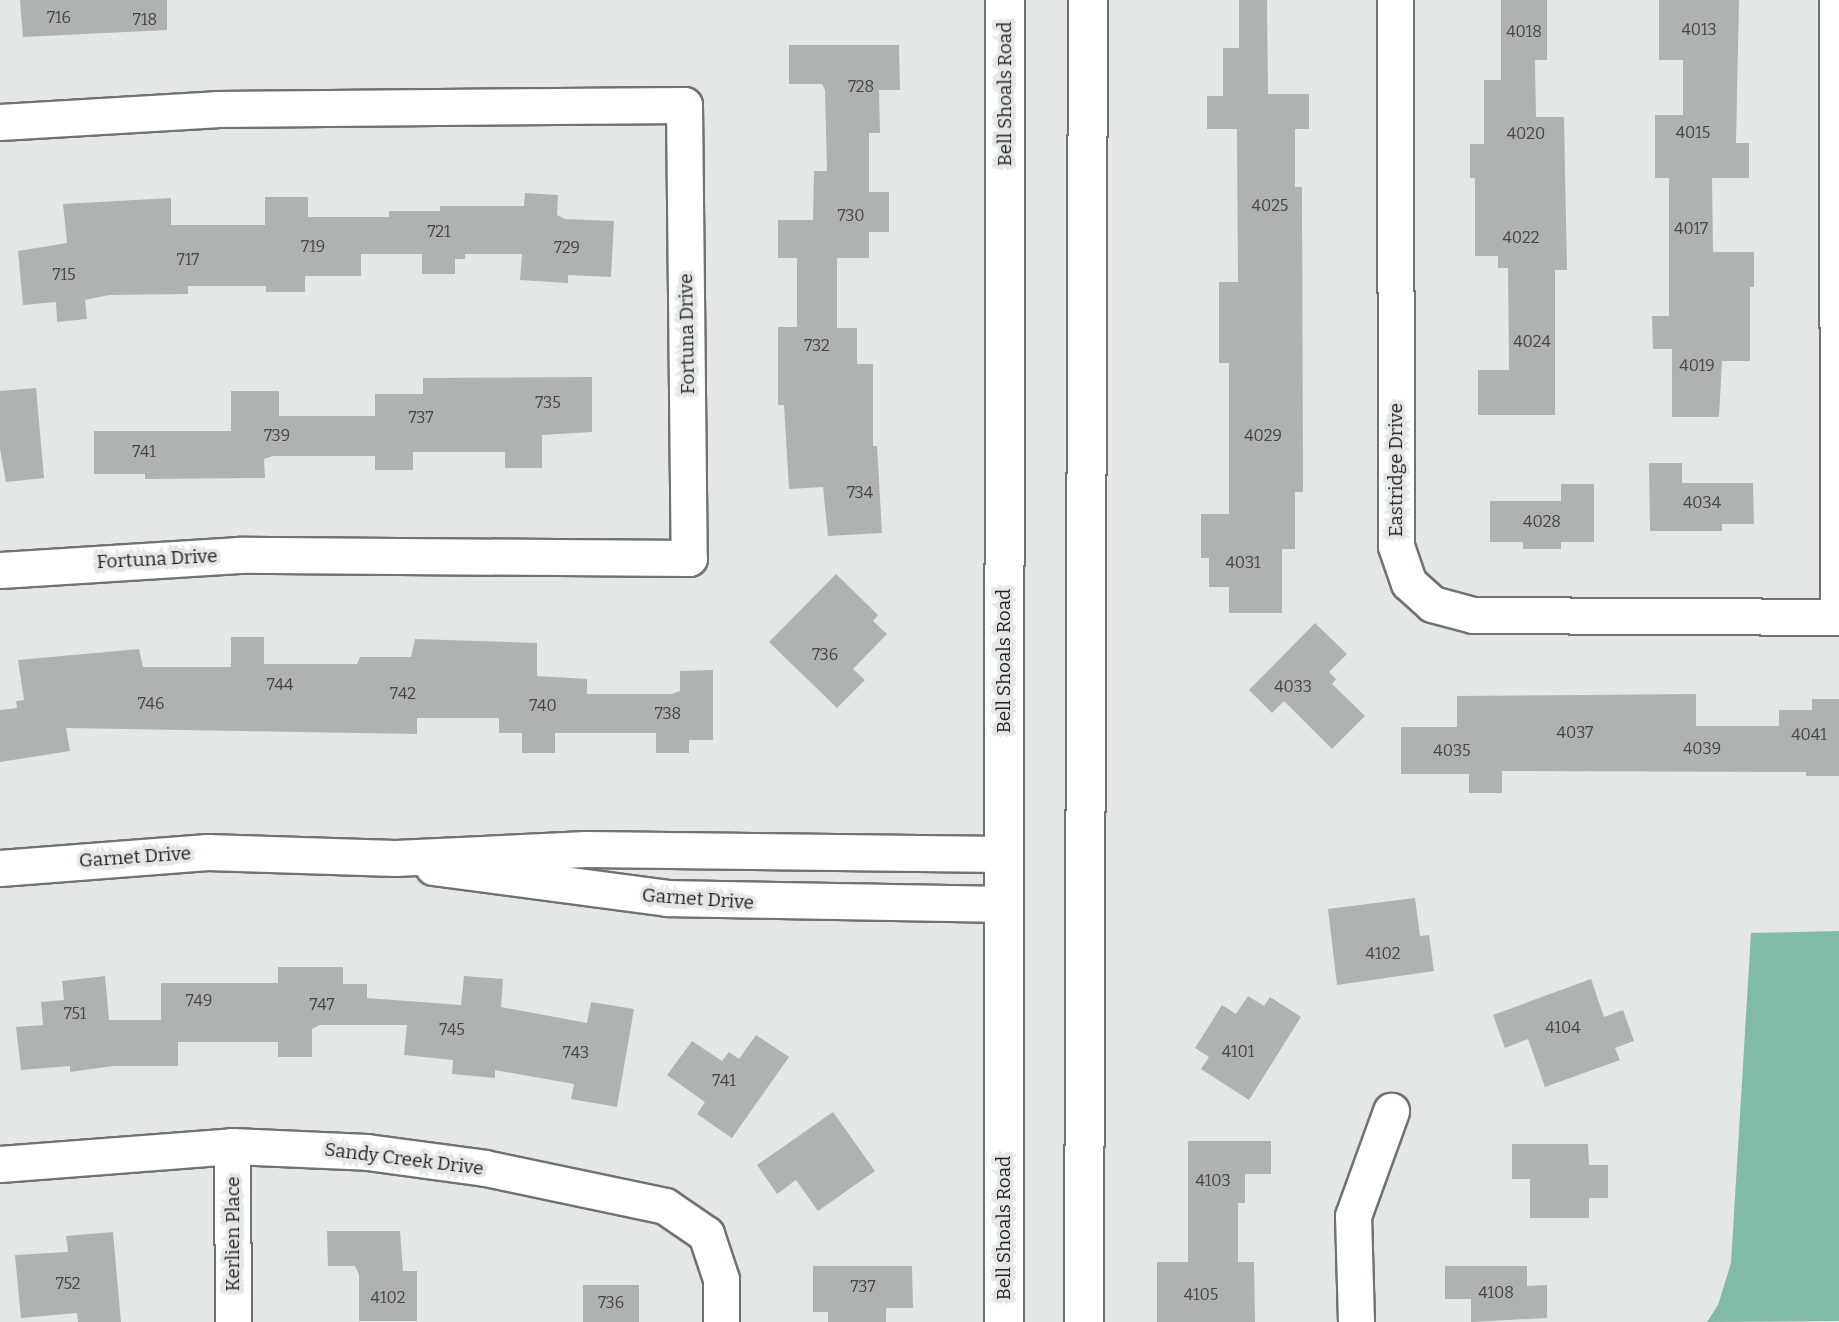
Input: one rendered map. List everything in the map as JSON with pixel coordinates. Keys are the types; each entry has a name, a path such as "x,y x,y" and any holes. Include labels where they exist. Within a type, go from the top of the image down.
{"main road":[{"name":"Bell Shoals Road","path":"1004,1322 1005,0"},
{"path":"1084,1322 1088,0"}],"street":[{"name":"Eastridge Drive","path":"1395,0 1396,546 1409,583 1432,604 1473,615 1839,617"},
{"path":"1837,0 1839,617"},
{"name":"Fortuna Drive","path":"0,122 216,110 684,105 689,558 239,555 0,570"},
{"name":"Garnet Drive","path":"0,868 207,852 395,858 586,849 1004,854"},
{"name":"Garnet Drive","path":"395,858 488,877 667,898 1003,904"},
{"path":"1356,1322 1353,1216 1391,1111"},
{"name":"Sandy Creek Drive","path":"0,1164 232,1146 427,1159 665,1206 706,1234 721,1279 721,1322"},
{"name":"Kerlien Place","path":"232,1146 233,1322"}],"shaded area":[{"path":"1839,931 1839,1321 1707,1322 1718,1305 1731,1263 1751,933"}],"building":[{"path":"20,0 167,0 167,30 23,37"},
{"path":"1239,0 1267,0 1268,94 1309,94 1309,129 1295,129 1295,187 1302,187 1303,492 1295,492 1295,549 1282,549 1282,613 1229,613 1229,587 1209,587 1209,558 1201,558 1201,514 1229,514 1229,363 1219,363 1219,282 1238,282 1237,129 1207,129 1207,96 1223,96 1223,48 1239,48"},
{"path":"1501,0 1547,0 1547,60 1535,60 1536,117 1564,117 1567,270 1555,270 1555,415 1478,415 1478,370 1509,370 1508,268 1498,268 1498,256 1475,256 1475,178 1470,178 1470,144 1484,144 1484,80 1501,80"},
{"path":"1659,0 1739,0 1736,143 1749,143 1749,178 1712,178 1713,252 1754,252 1754,287 1750,287 1750,361 1722,361 1719,417 1672,417 1672,349 1653,349 1652,316 1669,316 1669,178 1655,178 1655,115 1683,115 1683,60 1659,60"},
{"path":"789,45 899,45 900,90 879,90 880,133 869,133 869,192 889,192 889,232 869,232 869,258 837,258 837,328 857,328 857,364 873,364 873,446 877,446 882,533 828,536 823,487 789,489 784,405 778,405 778,327 797,327 797,258 778,258 778,220 813,220 814,171 827,171 825,90 822,84 789,84"},
{"path":"525,193 558,195 557,215 565,219 614,221 611,277 568,275 568,283 520,280 522,254 465,254 465,259 455,259 455,274 422,274 422,254 361,254 361,276 305,276 305,292 266,292 266,286 188,286 188,294 109,295 85,300 87,319 57,322 56,302 23,305 18,251 67,243 63,204 171,198 171,225 265,225 265,197 308,197 308,217 389,217 389,211 440,211 440,206 524,206"},
{"path":"592,377 592,432 542,435 542,468 505,468 505,452 413,452 413,470 375,470 375,456 273,456 264,459 265,478 145,479 145,474 94,474 94,431 231,431 231,391 279,391 279,416 375,416 375,394 423,394 423,378"},
{"path":"36,388 44,478 6,482 0,449 0,391"},
{"path":"1649,463 1682,463 1682,483 1753,483 1754,524 1722,524 1722,531 1650,531"},
{"path":"1561,484 1594,484 1594,542 1561,542 1561,549 1523,549 1523,542 1490,542 1490,501 1561,501"},
{"path":"836,574 878,615 873,621 887,634 853,669 865,680 837,708 769,642"},
{"path":"1315,623 1347,654 1329,672 1336,679 1332,684 1365,716 1332,749 1284,701 1272,713 1249,690"},
{"path":"231,637 264,637 264,664 357,664 360,657 411,657 415,639 537,643 537,676 587,679 587,694 672,694 680,691 680,671 713,670 713,740 689,740 689,753 656,753 656,733 555,733 555,753 522,753 522,733 499,733 499,718 417,718 417,734 66,728 70,751 0,762 0,710 17,708 16,701 24,700 18,660 139,649 143,667 231,667"},
{"path":"1696,694 1696,726 1779,726 1779,710 1812,710 1812,699 1839,699 1839,776 1806,776 1806,772 1502,771 1502,793 1469,793 1469,774 1401,774 1401,727 1457,727 1457,696"},
{"path":"1415,898 1420,936 1429,935 1434,971 1337,985 1328,909"},
{"path":"278,967 343,967 343,984 367,984 367,998 461,1005 464,976 503,979 501,1007 587,1023 591,1002 634,1009 617,1107 571,1099 574,1084 495,1070 495,1078 452,1074 453,1060 404,1055 407,1025 320,1025 312,1029 312,1057 278,1057 278,1042 178,1042 178,1066 113,1066 70,1072 70,1066 21,1070 16,1027 43,1025 41,1002 64,1000 62,981 105,976 109,1020 161,1020 161,983 278,983"},
{"path":"1591,979 1604,1017 1623,1010 1634,1041 1615,1048 1620,1060 1545,1087 1528,1039 1505,1048 1493,1015"},
{"path":"1248,996 1264,1006 1270,997 1301,1017 1249,1100 1201,1069 1209,1057 1195,1048 1222,1005 1236,1014"},
{"path":"756,1035 789,1057 732,1138 697,1114 705,1102 667,1075 692,1041 722,1061 729,1052 739,1059"},
{"path":"833,1112 875,1171 818,1211 796,1180 777,1194 757,1165"},
{"path":"1188,1141 1271,1141 1271,1174 1245,1174 1245,1203 1238,1203 1238,1262 1254,1262 1255,1322 1157,1322 1157,1262 1188,1262"},
{"path":"1512,1144 1588,1144 1589,1165 1608,1165 1608,1198 1589,1198 1589,1218 1530,1218 1530,1179 1512,1179"},
{"path":"327,1231 400,1231 403,1271 417,1271 417,1321 359,1321 359,1275 355,1266 328,1266"},
{"path":"113,1232 121,1322 78,1322 77,1313 21,1318 15,1255 68,1252 66,1236"},
{"path":"813,1266 912,1266 913,1308 886,1308 886,1322 828,1322 828,1312 813,1312"},
{"path":"1445,1266 1527,1266 1527,1286 1547,1285 1547,1318 1471,1322 1471,1299 1445,1299"},
{"path":"583,1285 639,1285 639,1322 583,1322"}]}
